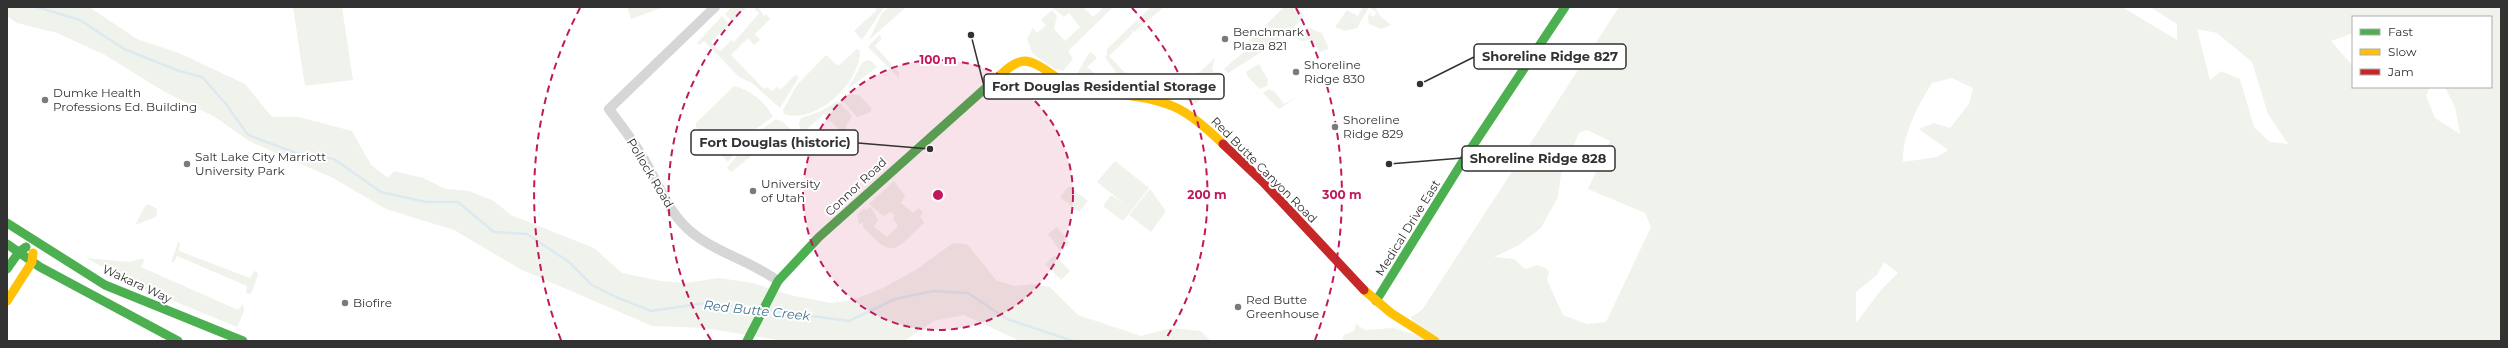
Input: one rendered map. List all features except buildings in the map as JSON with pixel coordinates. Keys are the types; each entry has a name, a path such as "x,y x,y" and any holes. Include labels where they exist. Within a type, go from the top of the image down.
{"street":[{"name":"Pollock Road","path":"715,7 609,109 642,155 660,192 688,229 704,242 761,269 778,281"},
{"name":"Medical Drive East","path":"1376,301 1466,156 1565,7"},
{"name":"Red Butte Canyon Road","path":"1026,61 1039,66 1062,83 1082,91 1151,98 1178,108 1197,119 1263,182 1357,284 1376,301 1435,341"},
{"name":"Connor Road","path":"747,341 778,281 819,237 932,134 1008,68 1026,61"},
{"name":"Wakara Way","path":"7,223 105,285 244,341"},
{"path":"7,269 19,252 35,241"},
{"path":"7,301 32,262 35,241"},
{"path":"7,244 32,262 178,341"}],"shaded area":[{"path":"7,7 89,7 137,39 179,53 245,84 272,117 299,117 352,131 371,165 388,178 394,171 423,178 446,189 469,191 494,201 511,215 594,248 622,273 661,281 685,283 719,278 753,283 790,295 831,303 853,300 883,288 917,269 953,243 967,244 997,281 1015,286 1032,284 1050,287 1078,315 1141,336 1171,328 1201,331 1211,341 1020,341 964,315 934,321 904,341 784,341 704,328 652,326 520,269 454,230 386,209 333,178 249,141 215,117 163,91 105,55 57,33 17,23 7,16"},
{"path":"293,7 342,7 353,80 305,86"},
{"path":"627,7 664,7 631,19"},
{"path":"732,7 747,7 732,22 725,14"},
{"path":"753,7 758,7 764,16 766,14 770,19 755,34 760,40 754,45 748,38 731,55 764,89 767,87 772,91 777,87 780,90 795,75 799,77 780,108 752,83 739,77 704,41 700,45 697,43 722,16 729,24 711,42 720,51 732,40 734,42 759,13"},
{"path":"874,7 884,7 862,40 854,31 877,10"},
{"path":"889,7 906,7 869,40 882,13"},
{"path":"1083,7 1093,17 1104,7 1113,7 1068,51 1073,59 1063,71 1055,69 1033,54 1027,39 1033,28 1037,33 1046,25 1041,20 1052,10 1057,16 1054,29 1065,41 1080,27 1069,13 1064,17 1053,8"},
{"path":"1151,7 1164,7 1134,32 1132,30 1132,34 1109,56 1137,85 1143,80 1148,85 1161,75 1164,79 1159,89 1094,86 1093,79 1097,74 1109,82 1117,74 1105,57 1107,55 1107,49 1137,20 1141,24 1138,19"},
{"path":"1284,7 1297,7 1302,12 1302,19 1276,42 1228,73 1224,69 1248,48 1246,44"},
{"path":"1363,7 1369,7 1357,28 1345,31 1335,27 1347,10 1358,16"},
{"path":"1372,7 1375,7 1380,16 1391,25 1381,29 1369,24 1368,17 1371,10 1370,15 1374,17 1377,12 1371,9"},
{"path":"1619,7 2122,7 2177,40 2177,24 2150,7 2501,7 2501,341 1342,341 1344,335 1354,331 1356,324 1365,330 1393,328 1419,336 1411,317 1422,310","holes":["2197,29 2217,33 2252,62 2268,114 2288,144 2270,142 2254,127 2240,79 2221,71 2210,80","1952,78 1973,88 1969,104 1950,128 1934,123 1919,129 1948,150 1937,157 1903,162 1905,141 1908,130 1916,111 1932,83","1587,130 1610,141 1588,189 1645,213 1651,227 1606,322 1587,324 1563,315 1547,280 1549,273 1547,269 1537,265 1525,269 1514,259 1494,257 1519,245 1541,228 1558,197 1561,174 1579,133","1884,262 1898,273 1881,290 1856,323 1856,292 1877,275"]},
{"path":"1307,27 1322,33 1329,49 1320,52 1312,40 1300,41 1295,37"},
{"path":"879,35 882,38 875,46 899,73 899,78 868,47"},
{"path":"857,49 860,51 858,63 853,76 834,99 809,113 796,116 784,114 783,110 797,85 826,55 838,66"},
{"path":"1091,52 1097,58 1087,67 1094,73 1089,85 1078,82 1075,77"},
{"path":"1215,58 1212,69 1214,72 1220,72 1200,91 1204,96 1194,105 1174,93 1174,86 1177,85 1181,89"},
{"path":"867,60 871,61 877,67 848,89 862,63"},
{"path":"1259,64 1268,80 1267,86 1260,89 1248,77 1246,72"},
{"path":"734,86 746,90 757,97 766,106 773,117 754,130 728,162 696,127 696,123"},
{"path":"1269,89 1274,91 1284,104 1300,95 1279,109 1263,93"},
{"path":"847,94 859,95 871,108 871,112 857,117 841,99"},
{"path":"838,101 852,116 846,126 846,137 824,114 806,130 825,150 826,153 823,155 800,128 799,123 801,118 819,112"},
{"path":"776,119 783,122 807,147 802,152 791,140 787,140 780,135 774,137 762,147 753,136"},
{"path":"751,139 760,149 731,172 727,168"},
{"path":"1115,161 1149,188 1123,221 1103,206 1111,195 1127,206 1097,182"},
{"path":"894,181 905,196 901,203 913,213 919,208 923,213 920,216 924,223 900,245 894,248 888,248 873,238 863,227 863,223 859,224 857,215 864,208 866,210 871,207 878,220 874,227 887,237 898,226 893,218 895,216 891,212 883,216 869,204"},
{"path":"1069,186 1088,201 1079,212 1060,197"},
{"path":"1150,189 1166,211 1151,232 1129,215"},
{"path":"149,204 157,209 156,217 135,225 145,206"},
{"path":"1057,227 1070,243 1060,251 1048,234"},
{"path":"178,242 180,243 179,251 250,278 254,271 257,272 258,275 251,294 246,293 247,286 177,256 174,262 171,262"},
{"path":"1055,255 1070,271 1061,280 1045,264"},
{"path":"86,258 130,262 143,258 144,261 141,267 238,310 243,304 244,311 237,327 137,286"}],"waterway":[{"name":"Red Butte Creek","path":"37,7 80,20 124,49 179,71 202,77 226,104 248,135 296,153 334,159 381,192 426,202 458,202 494,232 527,234 569,262 592,285 616,297 651,311 706,303 758,309"},
{"name":"Red Butte Creek","path":"767,310 849,321 895,299 933,291 968,293 1007,319 1073,341"}],"traffic: fast":[{"path":"1376,301 1466,156 1565,7"},
{"path":"747,341 778,281 819,237 999,76"},
{"path":"7,223 105,285 243,341"},
{"path":"7,244 40,267 178,341"},
{"path":"7,269 19,252 26,247"}],"traffic: slow":[{"path":"999,76 1010,67 1021,61 1031,62 1045,69 1066,84 1081,91 1141,97 1155,100 1179,109 1200,123 1223,144"},
{"path":"7,301 32,262 33,253"},
{"path":"1364,290 1391,313 1435,341"}],"traffic: jam":[{"path":"1223,144 1263,182 1364,290"}],"place":[{"name":"Fort Douglas Residential Storage","path":"971,35"},
{"name":"Benchmark Plaza 821","path":"1225,39"},
{"name":"Shoreline Ridge 830","path":"1296,72"},
{"name":"Shoreline Ridge 827","path":"1420,84"},
{"name":"Dumke Health Professions Ed. Building","path":"45,100"},
{"name":"Shoreline Ridge 829","path":"1335,127"},
{"name":"Fort Douglas (historic)","path":"930,149"},
{"name":"Salt Lake City Marriott University Park","path":"187,164"},
{"name":"Shoreline Ridge 828","path":"1389,164"},
{"name":"University of Utah","path":"753,191"},
{"name":"Biofire","path":"345,303"},
{"name":"Red Butte Greenhouse","path":"1238,307"}]}
